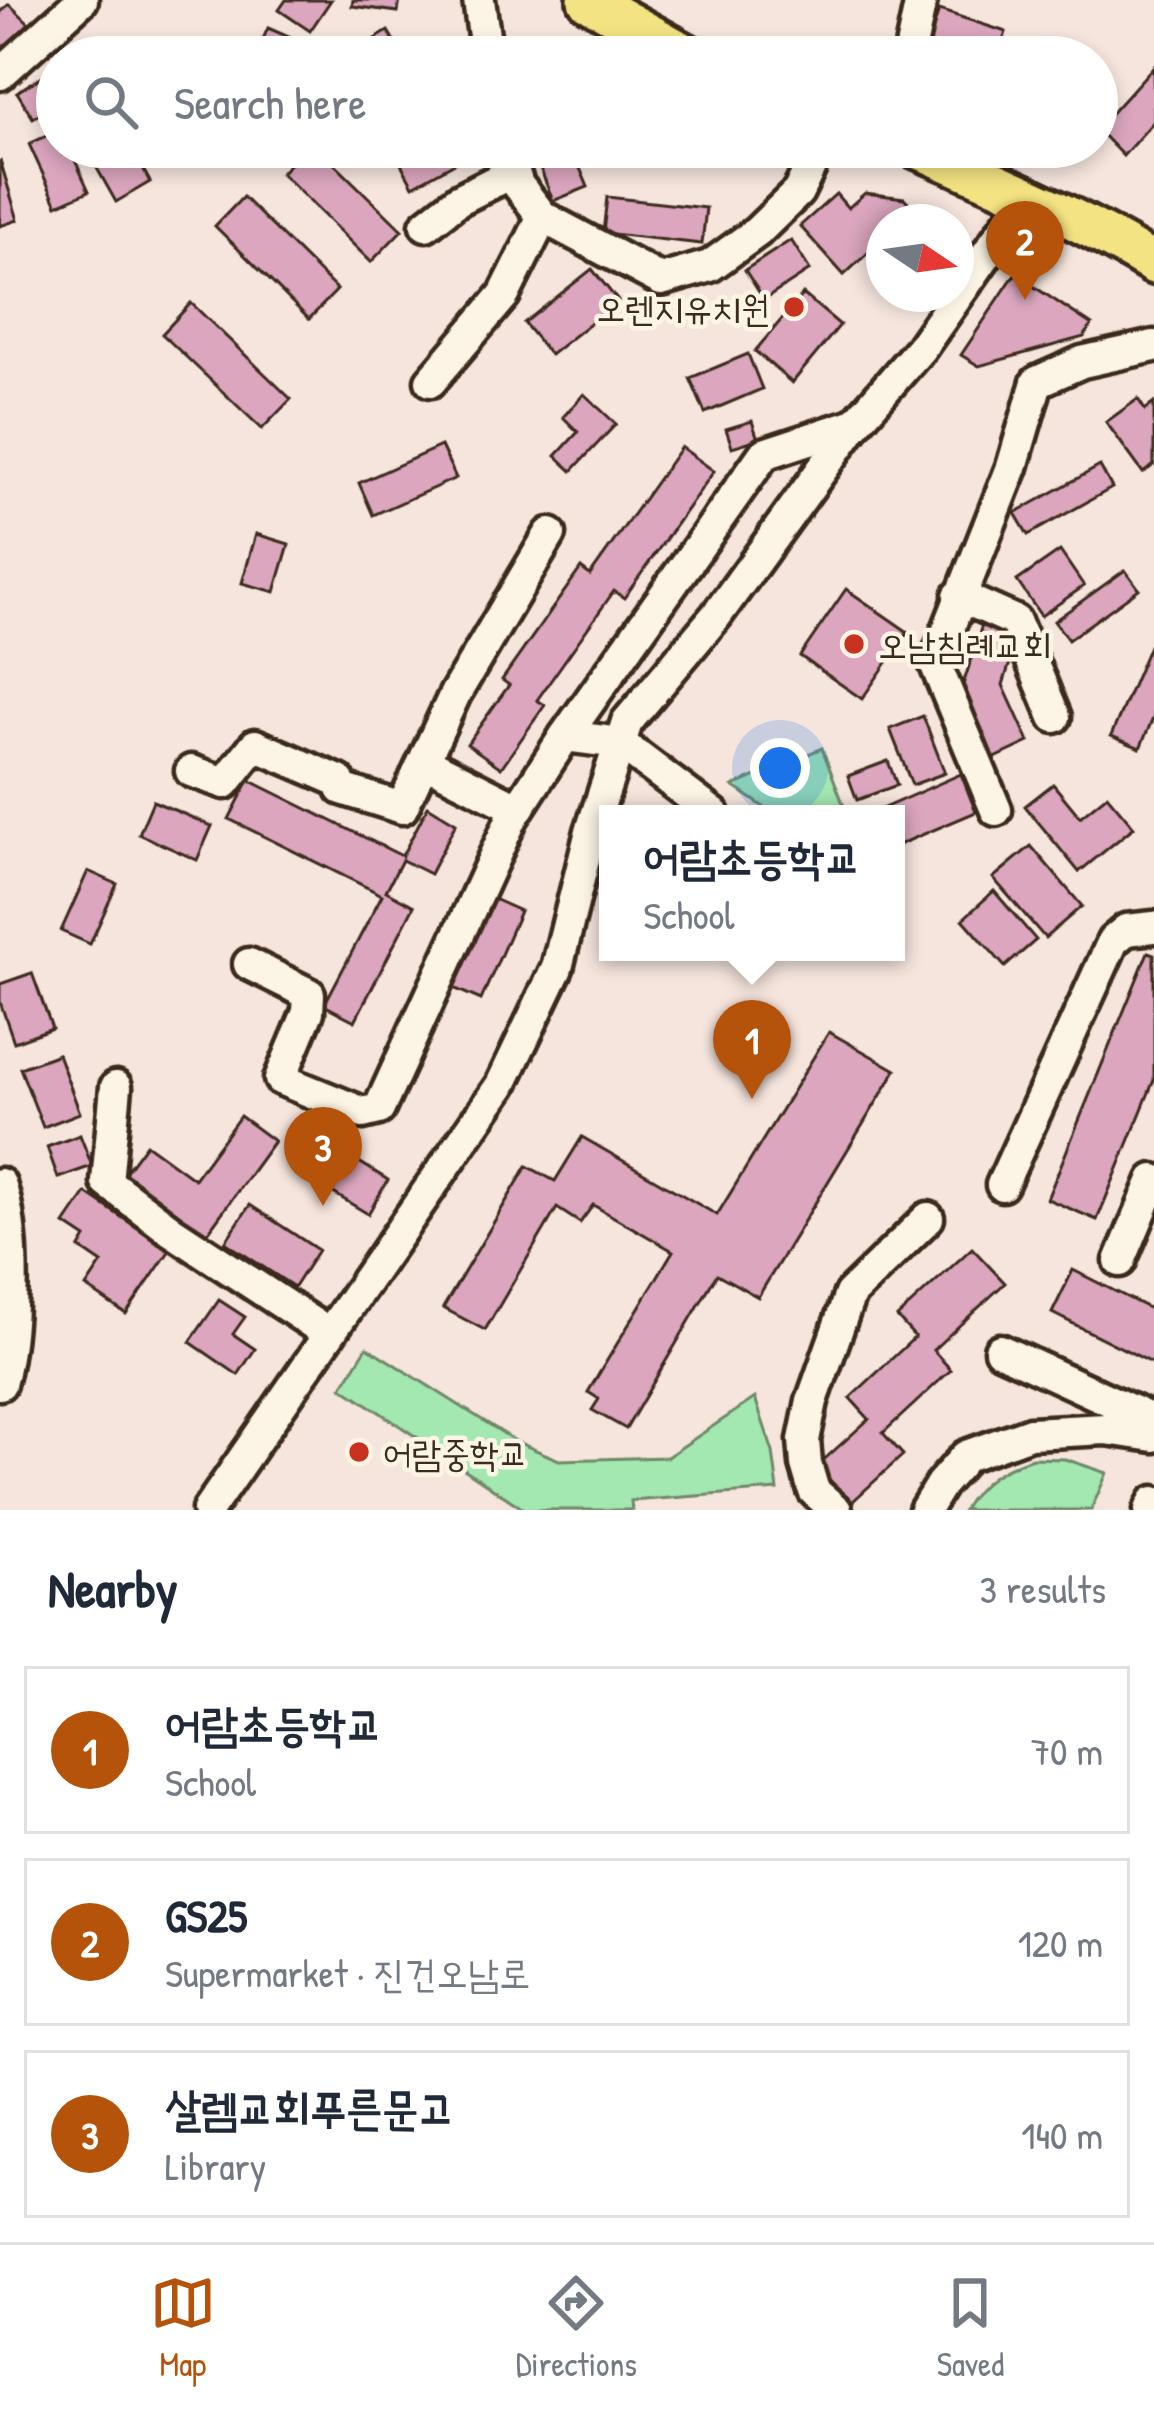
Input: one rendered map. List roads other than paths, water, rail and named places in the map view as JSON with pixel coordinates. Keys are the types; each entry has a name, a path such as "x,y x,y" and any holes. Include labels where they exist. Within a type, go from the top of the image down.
{"main road":[{"path":"588,0 653,36"},
{"path":"964,168 1107,235 1154,264"}],"street":[{"path":"42,36 82,0"},
{"path":"479,0 484,36"},
{"path":"913,36 921,0"},
{"path":"0,74 36,42"},
{"path":"426,225 499,168"},
{"path":"513,168 518,185 543,218 661,280 710,266 758,232 798,192 810,168"},
{"path":"600,805 627,722 716,616 855,424 922,347 1028,195"},
{"path":"431,381 504,296 543,218"},
{"path":"996,809 935,663 1012,467 1037,382 1082,362 1154,346"},
{"path":"249,964 309,994 308,1012 280,1079 363,1113 380,1109 517,808 565,736 764,454 855,424"},
{"path":"191,771 226,783 255,745 339,781 342,789 402,808 455,694 550,534"},
{"path":"959,596 1015,621 1055,717"},
{"path":"565,736 620,743 702,805"},
{"path":"426,762 517,808"},
{"path":"208,1510 501,1085 557,968 599,807"},
{"path":"1002,1185 1106,952 1126,930 1154,927"},
{"path":"116,1087 107,1182 328,1334"},
{"path":"1120,1261 1154,1180"},
{"path":"0,1184 11,1226 9,1320 0,1384"},
{"path":"836,1510 814,1491 806,1464 804,1440 812,1401 850,1294 928,1218"},
{"path":"1000,1350 1154,1421"},
{"path":"925,1510 966,1456 1030,1432 1106,1429 1154,1436"}],"place":[{"name":"GS25","path":"1025,300"},
{"name":"오렌지유치원","path":"794,307"},
{"name":"오남침례교회","path":"854,644"},
{"name":"어람초등학교","path":"752,1099"},
{"name":"살렘교회푸른문고","path":"323,1206"},
{"name":"어람중학교","path":"359,1452"}]}
